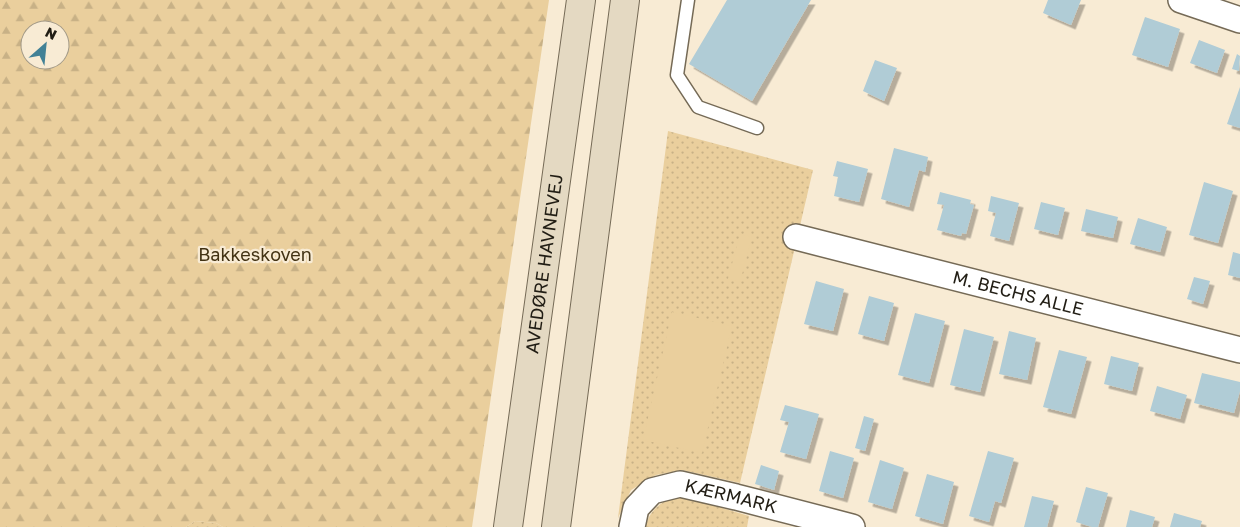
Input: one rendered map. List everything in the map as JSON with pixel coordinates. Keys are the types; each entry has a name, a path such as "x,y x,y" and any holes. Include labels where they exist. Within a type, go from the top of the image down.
{"street":[{"name":"AVEDØRE HAVNEVEJ","path":"508,527 581,0"},
{"path":"556,527 625,0"},
{"path":"1181,0 1240,20"},
{"name":"M. BECHS ALLE","path":"796,237 1240,350"},
{"name":"KÆRMARK","path":"632,527 636,508 652,490 680,484 736,496 852,527"}],"lane":[{"path":"688,0 677,75 698,107 757,128"}],"green space":[{"name":"Bakkeskoven","path":"0,0 549,0 472,527 223,527 216,523 195,521 186,527 0,527"},
{"path":"668,131 813,170 740,483 682,470 656,475 631,490 618,518"},
{"path":"740,234 752,237 740,282 728,279"},
{"path":"672,312 732,326 702,453 643,440"},
{"path":"675,497 692,499 749,516 747,527 646,527 652,512 665,501"},
{"path":"195,521 216,523 223,527 186,527"}],"building":[{"path":"727,0 811,0 752,101 689,64"},
{"path":"1048,0 1081,0 1071,25 1043,13"},
{"path":"1145,17 1180,29 1168,67 1132,55"},
{"path":"1199,40 1225,50 1217,73 1190,63"},
{"path":"1237,54 1240,56 1239,71 1232,69"},
{"path":"875,60 897,68 884,101 863,91"},
{"path":"1240,87 1240,128 1227,124"},
{"path":"894,148 928,157 925,172 919,170 909,207 881,199"},
{"path":"837,161 868,169 859,202 834,196 838,177 833,176"},
{"path":"1204,182 1233,191 1218,243 1189,235"},
{"path":"940,192 971,200 970,204 974,205 966,234 962,233 961,236 937,230 944,205 937,204"},
{"path":"991,196 1019,203 1009,241 990,236 996,213 988,211"},
{"path":"1041,202 1065,208 1058,235 1034,229"},
{"path":"1086,209 1118,217 1113,238 1081,231"},
{"path":"1138,218 1167,227 1160,252 1130,244"},
{"path":"1233,252 1240,254 1240,278 1228,275"},
{"path":"1194,277 1210,281 1203,304 1187,299"},
{"path":"816,281 844,289 833,331 804,324"},
{"path":"869,296 894,303 884,341 858,334"},
{"path":"915,313 945,321 929,383 898,375"},
{"path":"964,329 994,337 980,392 950,385"},
{"path":"1009,331 1036,338 1027,380 999,374"},
{"path":"1059,350 1087,357 1071,414 1043,407"},
{"path":"1111,356 1139,363 1132,391 1104,384"},
{"path":"1202,373 1240,382 1240,391 1234,413 1194,403"},
{"path":"1157,386 1187,395 1180,419 1150,411"},
{"path":"785,405 819,414 806,459 780,452 789,422 780,420"},
{"path":"864,416 874,419 865,451 855,448"},
{"path":"830,451 854,458 843,498 819,491"},
{"path":"988,451 1014,458 1001,503 995,501 989,522 969,516"},
{"path":"880,460 904,468 892,509 868,502"},
{"path":"761,465 779,471 774,490 755,484"},
{"path":"927,474 954,482 943,524 915,516"},
{"path":"1086,487 1108,493 1098,527 1076,522"},
{"path":"1032,496 1054,501 1047,527 1024,527"},
{"path":"1130,510 1155,517 1152,527 1126,527"},
{"path":"1174,513 1202,521 1200,527 1170,527"}]}
